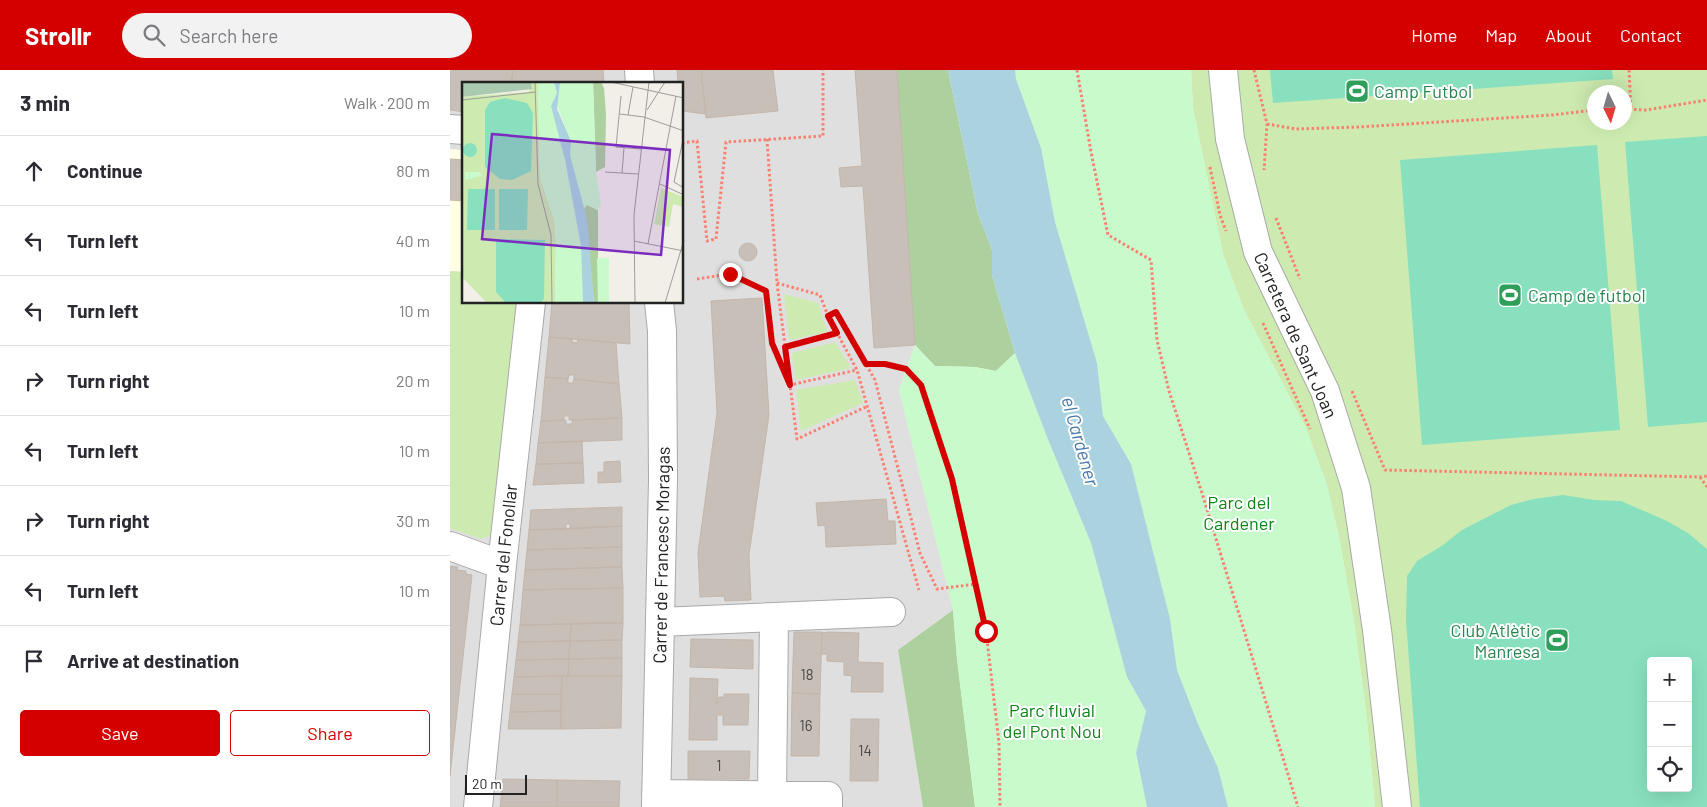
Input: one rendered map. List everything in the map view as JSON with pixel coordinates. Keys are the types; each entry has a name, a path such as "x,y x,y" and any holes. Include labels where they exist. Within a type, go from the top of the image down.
{"street":[{"name":"Carretera de Sant Joan","path":"1223,70 1230,139 1258,252 1325,391 1356,488 1377,630 1397,807"},
{"name":"Carrer del Fonollar","path":"478,807 531,304"},
{"name":"Carrer de Francesc Moragas","path":"656,800 663,430 660,304"},
{"path":"450,546 502,565"},
{"path":"660,622 891,612"},
{"path":"772,795 774,617"},
{"path":"656,800 772,795 828,801"}],"path":[{"path":"684,143 696,142 706,241 716,239 726,142 823,136 823,70"},
{"path":"1077,70 1108,235 1151,260 1157,340 1169,390 1298,807"},
{"path":"1254,70 1267,124 1264,168 1266,178"},
{"path":"1629,70 1630,85"},
{"path":"1632,109 1646,110 1707,100"},
{"path":"1267,124 1296,129 1359,127 1552,115 1587,111"},
{"path":"767,139 777,283 797,439 868,406"},
{"path":"1210,166 1220,215 1230,240"},
{"path":"1275,214 1303,288"},
{"path":"697,279 730,274 766,291 772,343 790,385"},
{"path":"777,283 820,295 828,316 857,370 919,590"},
{"path":"828,316 836,312 875,380 920,553 937,590 976,584"},
{"path":"1261,318 1313,436"},
{"path":"785,347 837,333"},
{"path":"866,364 885,364 906,369 921,385 952,479 986,631 999,743 1000,807"},
{"path":"790,385 857,370"},
{"path":"1351,388 1385,470 1700,478 1707,476"},
{"path":"1700,478 1707,487"}],"shaded area":[{"path":"450,70 897,70 915,345 899,390 953,610 898,650 923,807 450,807"},
{"path":"450,149 462,150 462,272 450,271"}],"green space":[{"path":"897,70 948,70 978,214 992,250 992,275 1015,353 996,371 975,367 935,366 915,345"},
{"name":"Parc del Cardener","path":"1015,70 1191,70 1193,108 1223,254 1244,310 1306,428 1327,485 1340,542 1355,628 1367,721 1375,807 1228,807 1218,768 1177,670 1170,619 1131,464 1103,416 1097,363 1055,222 1041,148 1016,79"},
{"path":"1191,70 1707,70 1707,807 1375,807 1367,721 1355,628 1340,542 1327,485 1306,428 1244,310 1223,254 1193,108"},
{"name":"Camp Futbol","path":"1270,70 1612,70 1613,79 1273,103"},
{"path":"1707,136 1707,422 1648,427 1625,142"},
{"name":"Camp de futbol","path":"1597,145 1620,430 1422,445 1400,160"},
{"path":"450,271 462,272 462,304 516,304 494,525 490,536 481,539 450,528"},
{"path":"784,294 818,303 827,332 789,340"},
{"path":"835,342 851,368 796,380 792,353"},
{"name":"Parc fluvial del Pont Nou","path":"915,345 935,366 975,367 996,371 1015,353 1091,543 1127,677 1146,711 1136,753 1147,807 975,807 953,610 899,390"},
{"path":"855,380 863,403 801,431 796,390"},
{"name":"Club Atlètic Manresa","path":"1563,495 1594,500 1621,501 1667,521 1688,533 1707,549 1707,807 1420,807 1406,620 1407,576 1417,561 1443,545 1462,530 1511,505 1534,499"},
{"path":"953,610 975,807 923,807 898,650"}],"water":[{"name":"el Cardener","path":"948,70 1015,70 1016,79 1041,148 1055,222 1097,363 1103,416 1131,464 1170,619 1177,670 1218,768 1228,807 1147,807 1136,753 1146,711 1127,677 1091,543 1015,353 992,275 992,250 978,214"}],"building":[{"path":"450,70 513,70 511,82 462,82 462,112 450,110"},
{"path":"513,70 603,70 604,82 511,82"},
{"path":"677,70 701,70 706,114 684,111 684,82 678,82"},
{"path":"701,70 773,70 778,111 706,118"},
{"path":"855,70 897,70 915,345 874,348 863,186 841,187 839,168 862,166"},
{"path":"450,159 462,160 462,201 450,200"},
{"path":"748,243 754,246 757,252 754,258 748,261 742,258 739,252 742,246"},
{"path":"762,298 769,415 749,555 751,600 725,601 724,596 700,597 698,553 717,413 711,301"},
{"path":"552,304 629,304 630,344 549,337"},
{"path":"549,337 572,339 572,342 577,343 578,339 616,343 619,384 574,379 574,375 569,375 568,379 545,377"},
{"path":"545,377 568,379 568,383 573,383 574,379 619,384 622,418 569,420 569,416 564,416 564,420 541,421"},
{"path":"622,418 622,440 538,443 541,421 566,420 566,424 572,424 572,420"},
{"path":"582,441 583,463 536,464 538,443"},
{"path":"620,461 621,482 598,483 598,472 604,472 604,462"},
{"path":"583,463 584,483 533,485 536,464"},
{"path":"886,499 888,521 895,521 896,544 826,547 825,525 818,526 816,503"},
{"path":"622,507 622,526 570,529 570,524 566,524 566,529 529,530 531,510"},
{"path":"622,526 622,547 527,550 529,530"},
{"path":"622,547 622,567 525,570 527,550"},
{"path":"450,566 458,567 457,570 466,571 466,574 472,575 450,776"},
{"path":"622,567 623,588 523,590 525,570"},
{"path":"623,588 623,623 520,625 523,590"},
{"path":"623,623 622,640 570,641 571,624"},
{"path":"571,624 570,641 518,642 520,625"},
{"path":"794,632 822,632 820,694 792,693"},
{"path":"822,633 859,633 858,662 883,663 883,692 851,692 852,676 844,675 844,662 827,661 827,654 821,654"},
{"path":"691,639 753,640 753,669 690,667"},
{"path":"622,640 622,658 569,659 570,641"},
{"path":"570,641 569,659 516,660 518,642"},
{"path":"622,658 622,676 568,676 569,659"},
{"path":"569,659 568,676 514,677 516,660"},
{"path":"562,676 622,676 621,728 561,729"},
{"path":"562,676 561,694 512,694 514,677"},
{"path":"690,678 718,679 717,704 719,697 724,697 724,694 749,694 748,725 723,725 723,715 717,715 717,740 689,740"},
{"path":"792,693 820,694 819,756 791,756"},
{"path":"512,694 561,694 561,711 510,712"},
{"path":"561,711 561,729 508,729 510,712"},
{"path":"851,719 879,719 878,781 850,781"},
{"path":"688,751 750,751 749,779 688,779"},
{"path":"503,779 557,780 557,807 500,807"},
{"path":"557,780 620,781 619,807 557,807"}],"place":[{"name":"Camp Futbol","path":"1357,91"},
{"name":"Camp de futbol","path":"1510,295"},
{"name":"Club Atlètic Manresa","path":"1557,640"}],"route":[{"path":"730,274 766,291 772,343 790,385 785,347 837,333 828,316 836,312 866,364 885,364 906,369 921,385 952,479 986,631"}]}
